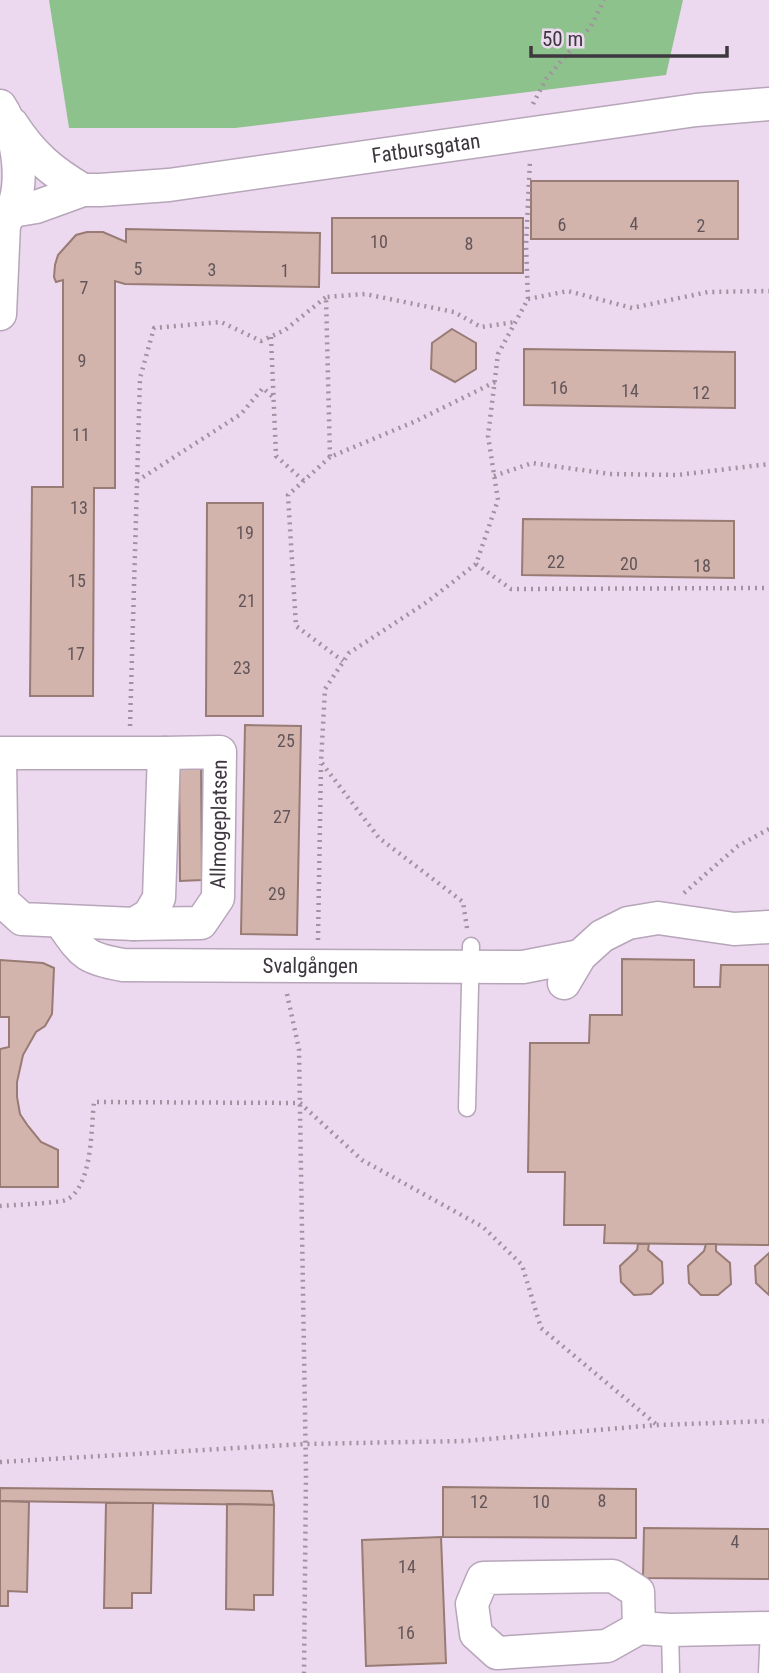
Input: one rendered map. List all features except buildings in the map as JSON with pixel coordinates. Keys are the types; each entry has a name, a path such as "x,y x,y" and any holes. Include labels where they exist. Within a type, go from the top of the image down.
{"street":[{"name":"Fatbursgatan","path":"5,221 83,190 169,185 696,110 769,104"},
{"path":"3,110 29,150 62,178 83,190"},
{"path":"0,314 5,221 19,184 13,138 3,110"},
{"name":"Allmogeplatsen","path":"220,752 218,898 201,923 134,924 22,919 2,901 0,755 129,753 220,752"},
{"path":"134,924 149,915 159,898 164,753"},
{"name":"Svalgången","path":"564,984 580,956 602,936 628,923 658,918 734,929 769,927"},
{"name":"Svalgången","path":"60,920 80,949 95,960 123,965 288,966 471,956 523,967 580,956"},
{"path":"639,1628 638,1592 613,1576 483,1578 472,1604 476,1634 497,1653 607,1646 639,1628 769,1628"}],"lane":[{"path":"467,1108 471,956"},
{"path":"767,1673 769,1628"},
{"path":"670,1630 671,1673"}],"path":[{"path":"317,945 325,689 349,653 428,602 476,564 498,500 488,436 498,354 528,299 526,245 530,163 527,117 546,79 591,26 604,0"},
{"path":"528,299 568,290 632,308 708,292 769,291"},
{"path":"129,753 140,377 155,328 221,322 261,341 285,330 326,297 365,294 454,312 481,327 516,321"},
{"path":"326,297 330,457"},
{"path":"271,337 276,456 304,481"},
{"path":"343,661 296,626 288,495 330,457 416,421 495,383"},
{"path":"137,481 241,414 263,388 274,398"},
{"path":"494,476 531,463 610,474 677,475 769,464"},
{"path":"476,564 511,589 769,588"},
{"path":"321,762 379,838 464,902 471,956"},
{"path":"658,918 738,846 769,829"},
{"path":"288,966 287,994 299,1049 304,1673"},
{"path":"0,1206 66,1200 82,1185 94,1102 300,1103 362,1160 483,1227 522,1265 541,1328 657,1425"},
{"path":"0,1462 304,1444 464,1441 657,1425 769,1422"}],"green space":[{"path":"49,0 683,0 666,75 235,128 69,128"}]}
